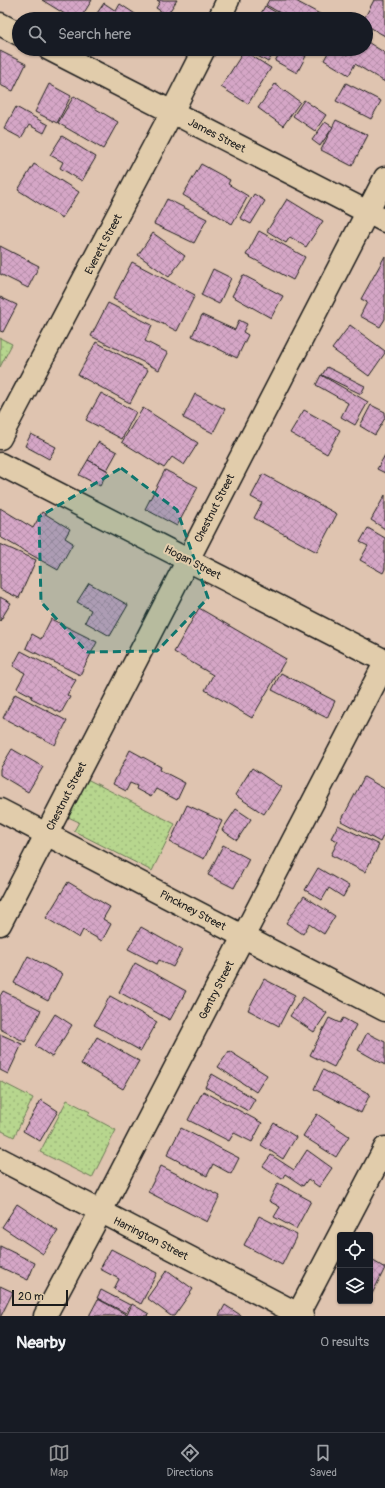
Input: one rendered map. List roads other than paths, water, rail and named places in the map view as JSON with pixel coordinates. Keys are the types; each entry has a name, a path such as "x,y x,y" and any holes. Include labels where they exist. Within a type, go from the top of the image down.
{"street":[{"path":"222,12 228,0"},
{"path":"0,24 12,30"},
{"name":"James Street","path":"62,56 376,216"},
{"name":"Everett Street","path":"0,438 200,56"},
{"name":"Chestnut Street","path":"0,924 176,585 188,559 376,216 385,178"},
{"name":"Hogan Street","path":"0,464 188,559 385,662"},
{"name":"Gentry Street","path":"45,1316 101,1212 385,662"},
{"name":"Pinckney Street","path":"0,810 385,1010"},
{"path":"299,1315 385,1148"},
{"name":"Harrington Street","path":"0,1159 299,1315"}]}
